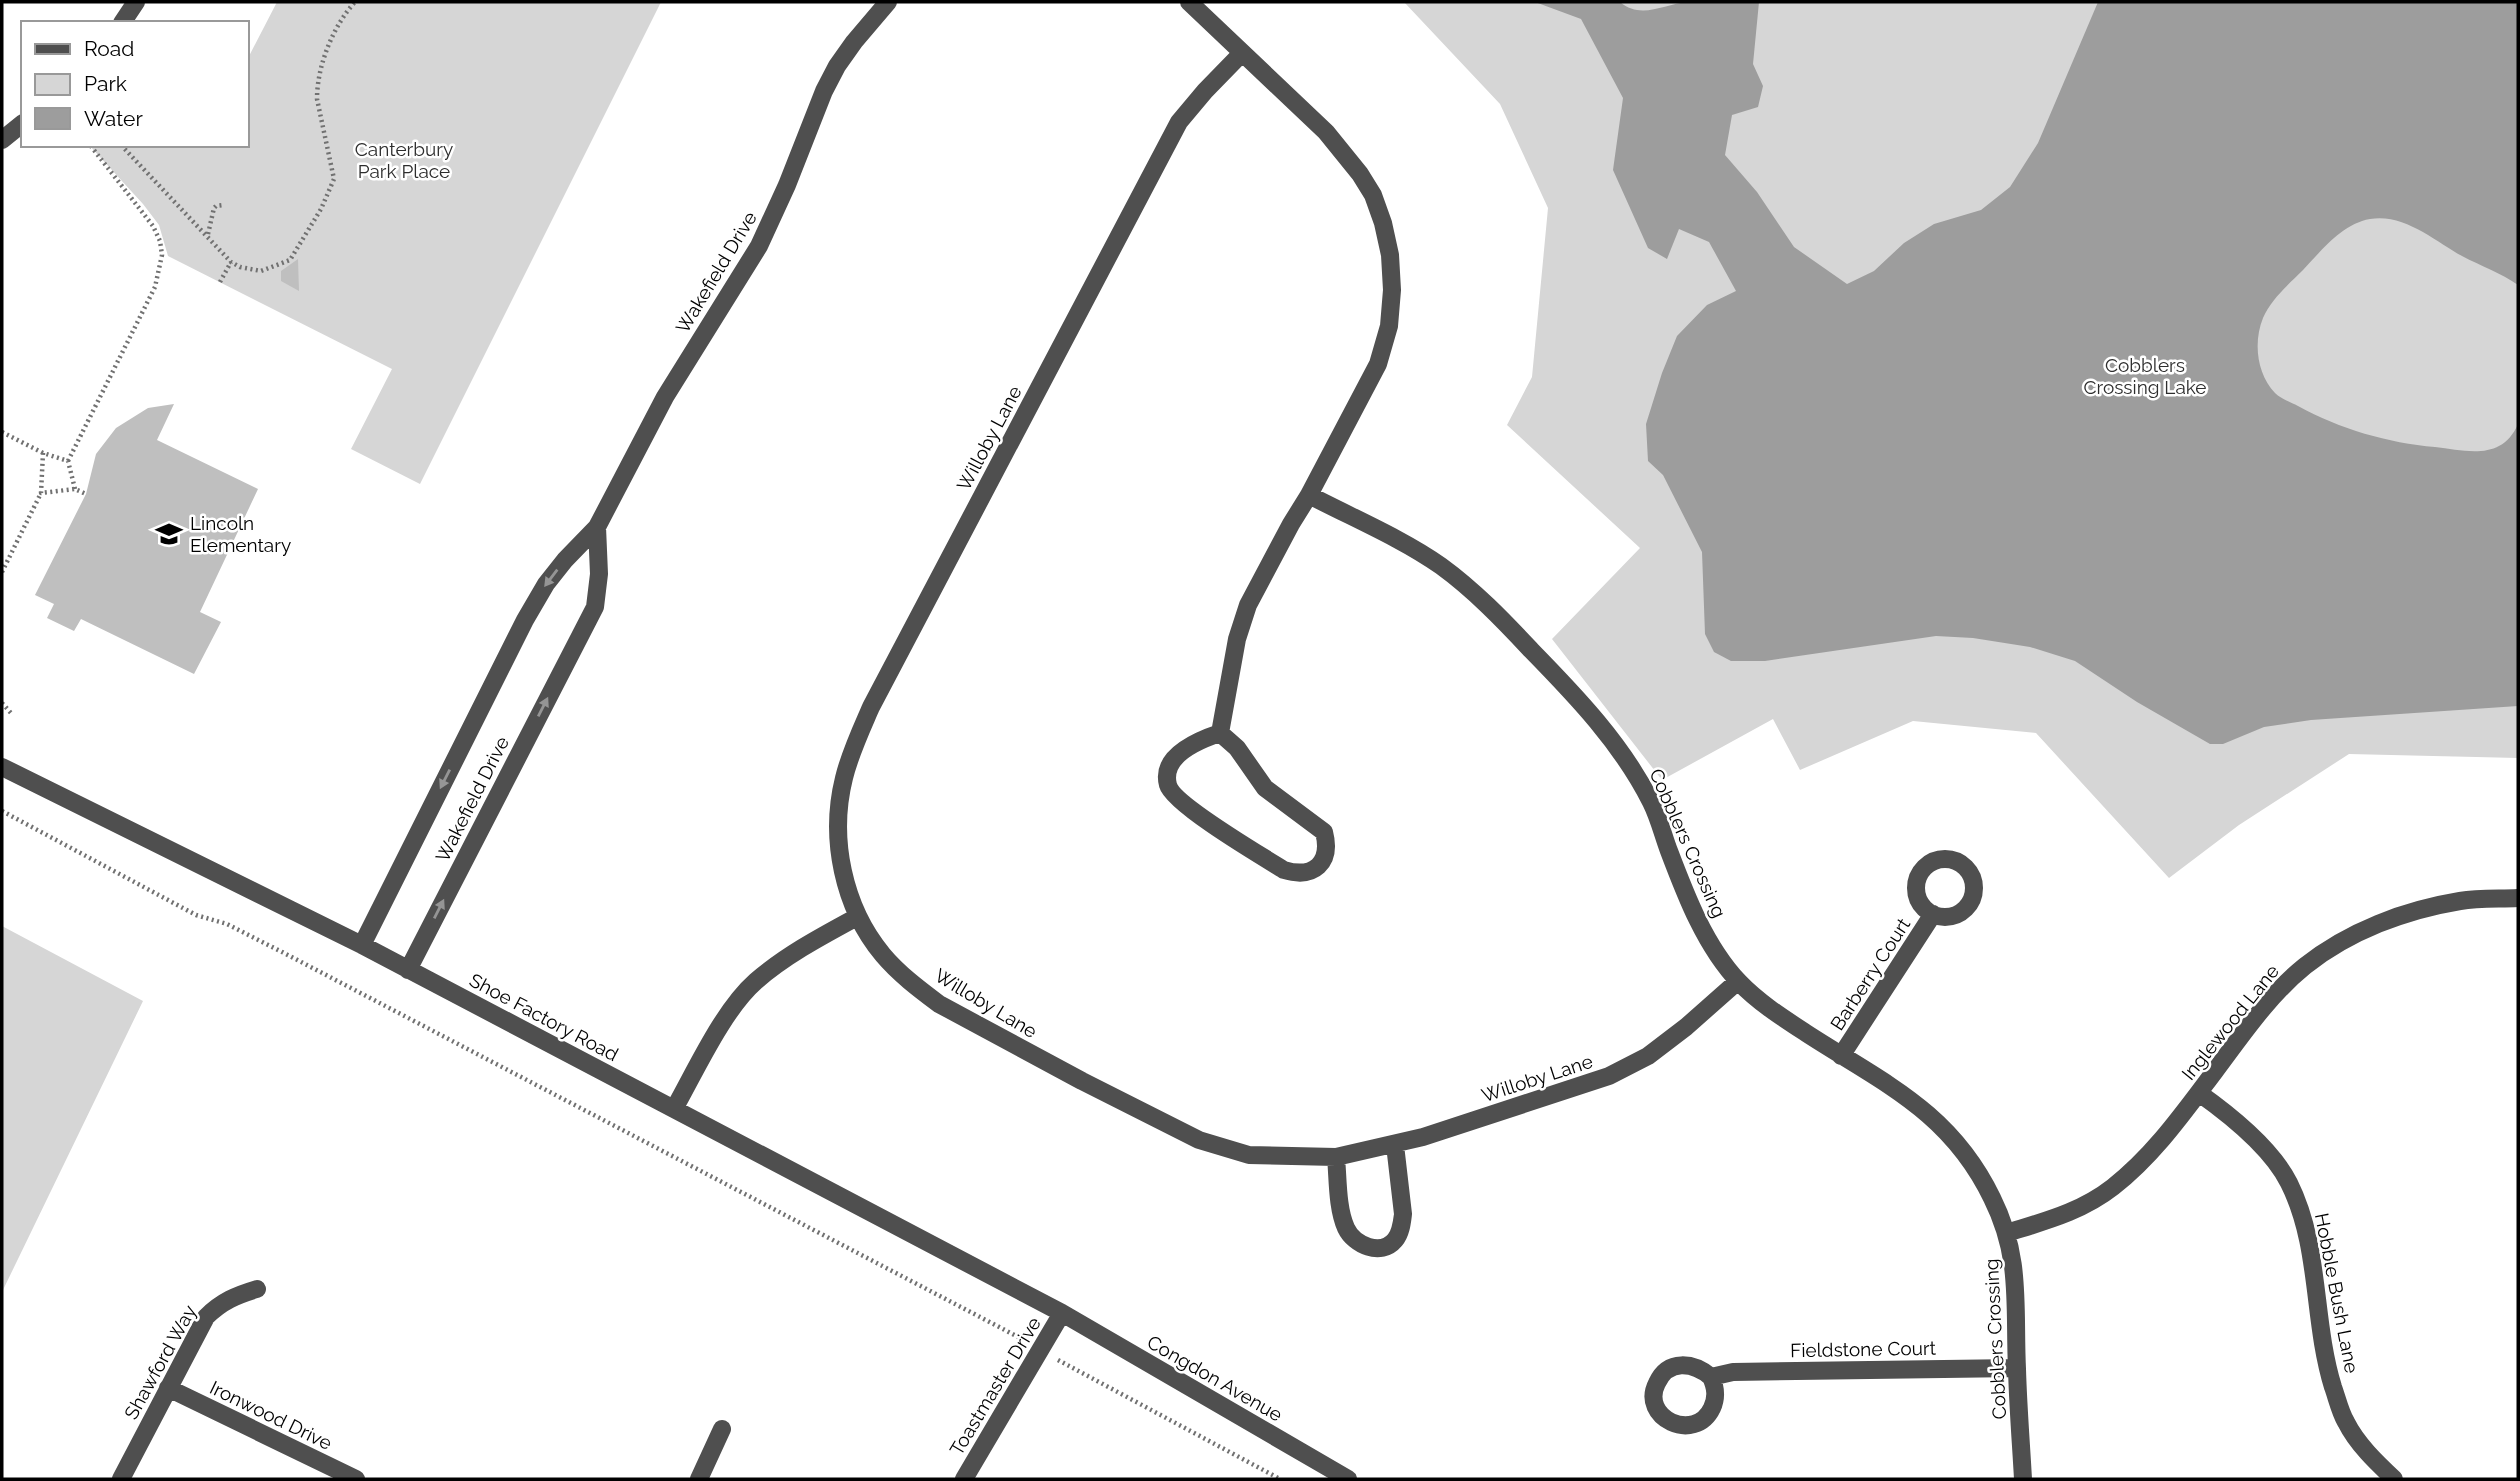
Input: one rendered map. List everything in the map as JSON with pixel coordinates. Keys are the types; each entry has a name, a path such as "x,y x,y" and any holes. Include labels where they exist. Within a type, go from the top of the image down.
{"street":[{"path":"123,21 136,2"},
{"name":"Wakefield Drive","path":"362,945 525,620 546,584 597,527 665,397 759,246 837,66 888,2"},
{"path":"1189,2 1326,132 1360,174 1373,195 1390,255 1392,289 1389,326 1378,364 1248,605 1237,639 1220,733"},
{"name":"Willoby Lane","path":"1242,53 1179,122 882,686 855,743 844,778 839,810 839,842 843,874 857,917 883,955 909,981 939,1004 1144,1114 1199,1140 1249,1155 1335,1157 1395,1145 1609,1076 1648,1056 1738,981"},
{"path":"2,140 21,125"},
{"name":"Cobblers Crossing","path":"1309,495 1438,564 1502,620 1607,732 1634,772 1652,804 1695,916 1738,981 1758,1000 1926,1111 1956,1140 1978,1170 2007,1233 2013,1255 2023,1479"},
{"name":"Wakefield Drive","path":"408,970 595,607 598,574 597,527"},
{"path":"1220,733 1237,748 1265,788 1324,832 1327,844 1325,856 1320,865 1311,872 1297,874 1284,870 1198,814 1174,795 1168,786 1169,768 1175,757 1202,739 1220,733"},
{"name":"Shoe Factory Road","path":"2,767 362,945 1062,1313"},
{"name":"Inglewood Lane","path":"2007,1233 2064,1216 2087,1205 2138,1167 2175,1125 2273,997 2304,966 2348,937 2402,914 2462,900 2518,898"},
{"name":"Barberry Court","path":"1841,1056 1933,914"},
{"path":"674,1109 739,999 755,982 779,963 857,917"},
{"name":"Hobble Bush Lane","path":"2199,1093 2233,1118 2263,1148 2288,1181 2304,1218 2312,1256 2319,1331 2325,1362 2345,1422 2369,1455 2394,1479"},
{"path":"1335,1157 1346,1230 1354,1241 1379,1248 1388,1246 1395,1240 1402,1223 1395,1145"},
{"name":"Shawford Way","path":"121,1479 206,1317 233,1296 257,1289"},
{"name":"Toastmaster Drive","path":"964,1479 1062,1313"},
{"name":"Congdon Avenue","path":"1062,1313 1348,1479"},
{"name":"Fieldstone Court","path":"1711,1377 1733,1372 2017,1368"},
{"name":"Ironwood Drive","path":"168,1388 356,1479"},
{"path":"699,1479 722,1429"}],"path":[{"path":"123,147 231,262 240,267 261,271 290,260 333,184 334,172 317,87 333,37 341,20 355,2"},
{"path":"75,489 68,461 155,287 162,255 160,241 153,226 92,147"},
{"path":"208,235 214,208 224,205"},
{"path":"220,282 231,262"},
{"path":"2,432 43,453 68,461"},
{"path":"2,572 41,494 43,453"},
{"path":"41,494 75,489 86,494"},
{"path":"2,703 11,713"},
{"path":"2,811 195,915 227,924 284,953 1024,1340"},
{"path":"1058,1360 1280,1479"}],"green space":[{"name":"Canterbury Park Place","path":"277,2 661,2 420,484 351,449 392,369 168,256 159,225 91,147 248,147 248,58"},
{"name":"Cobblers Crossing Lake","path":"1404,2 2518,2 2518,758 2349,754 2239,825 2169,878 2036,733 1913,721 1800,770 1773,719 1662,780 1552,639 1640,548 1507,425 1532,377 1548,208 1500,104"},
{"path":"2,926 143,1001 2,1292"}],"water":[{"name":"Cobblers Crossing Lake","path":"1535,2 1620,2 1636,10 1653,10 1688,2 1759,2 1753,64 1763,86 1758,107 1732,115 1725,155 1757,192 1794,247 1847,284 1874,271 1904,243 1934,224 1981,210 2010,187 2038,143 2098,2 2518,2 2518,285 2407,224 2383,218 2370,219 2350,226 2333,239 2275,298 2266,311 2260,328 2258,358 2264,377 2277,395 2331,422 2365,434 2417,445 2482,451 2503,444 2518,424 2518,706 2311,720 2264,727 2223,744 2210,744 2137,702 2075,661 2030,647 1973,638 1936,636 1765,661 1731,661 1714,652 1705,634 1702,552 1663,475 1648,461 1646,424 1677,336 1707,305 1736,291 1709,242 1679,229 1667,259 1648,248 1613,170 1623,98 1581,19"}],"building":[{"path":"298,259 299,291 281,281 281,271"},
{"name":"Lincoln Elementary","path":"174,404 157,440 258,489 200,612 221,622 194,674 81,619 74,631 47,618 54,604 35,595 86,494 96,454 116,428 148,408"}],"place":[{"name":"Lincoln Elementary","path":"169,534"}]}
